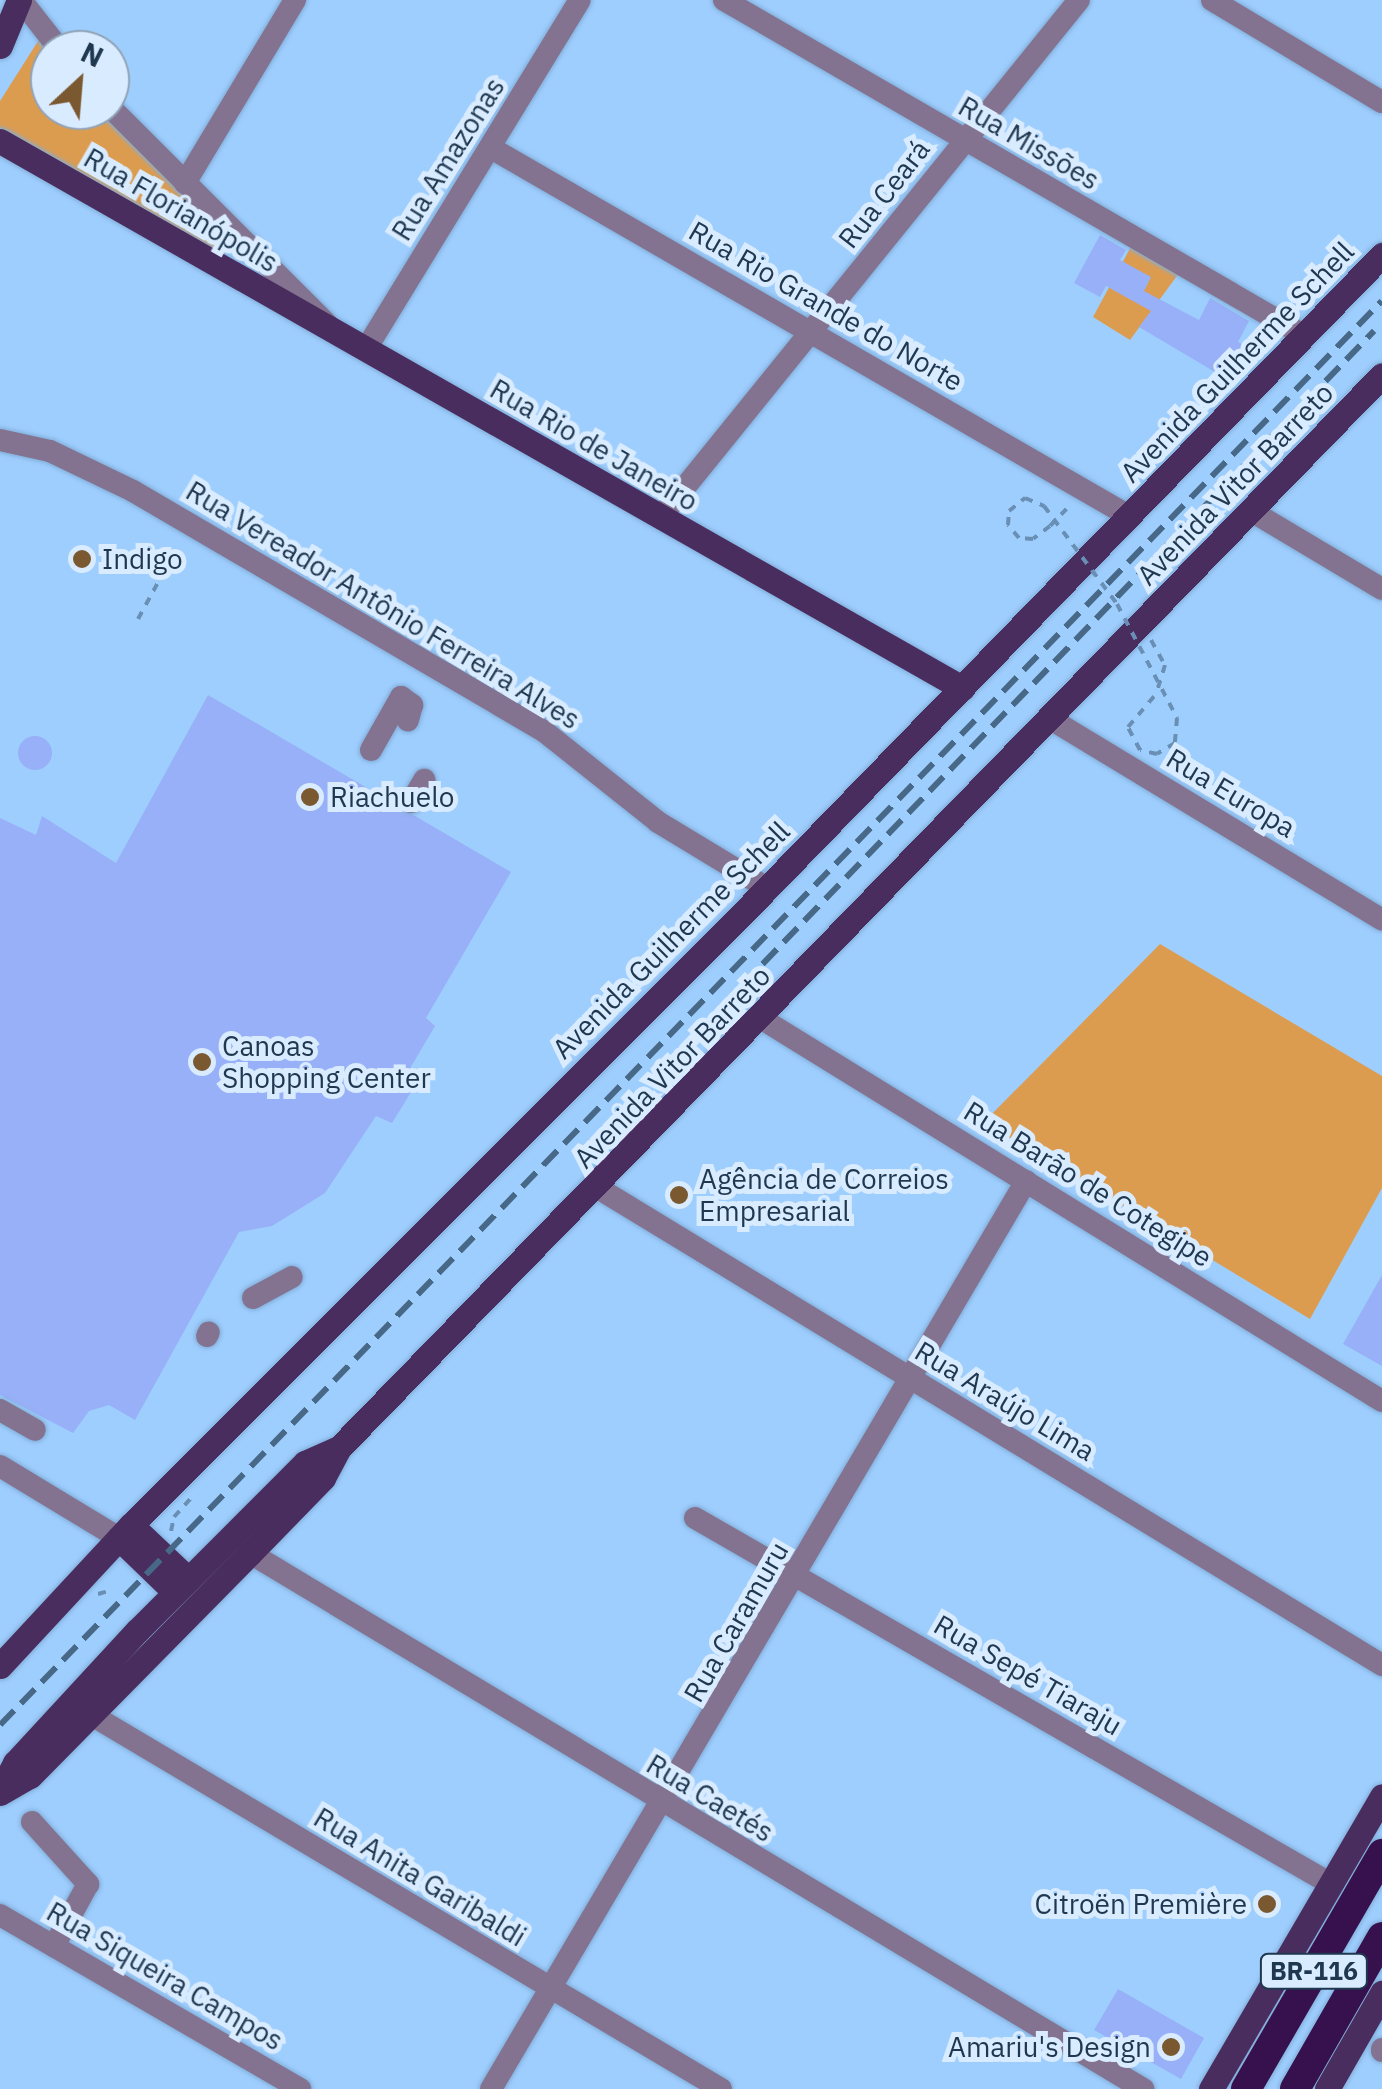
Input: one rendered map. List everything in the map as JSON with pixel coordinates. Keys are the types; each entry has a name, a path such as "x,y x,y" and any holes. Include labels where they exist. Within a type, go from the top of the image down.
{"highway":[{"name":"BR-116","path":"1246,2089 1382,1854"},
{"name":"BR-116","path":"1295,2089 1382,1936"}],"main road":[{"path":"0,14 19,0"},
{"path":"0,46 19,0"},
{"name":"Rua Florianópolis","path":"0,140 333,330"},
{"name":"Avenida Guilherme Schell","path":"0,1666 125,1531 767,888 1382,255"},
{"name":"Rua Rio de Janeiro","path":"333,330 962,688"},
{"name":"Avenida Vitor Barreto","path":"0,1792 30,1776 250,1553 322,1478 339,1448 598,1188 1382,375"},
{"path":"0,1792 15,1763 182,1585 305,1463 339,1448"},
{"path":"125,1531 182,1585"},
{"path":"1211,2089 1382,1796"},
{"path":"1327,2089 1382,1993"}],"street":[{"path":"19,0 44,30"},
{"path":"185,183 296,0"},
{"name":"Rua Amazonas","path":"366,349 580,0"},
{"name":"Rua Missões","path":"724,0 1305,336"},
{"name":"Rua Ceará","path":"660,518 1079,0"},
{"path":"1212,0 1382,102"},
{"name":"Rua Rio de Janeiro","path":"130,127 333,330"},
{"name":"Rua Rio Grande do Norte","path":"492,148 1130,516"},
{"path":"222,220 238,256 227,272"},
{"name":"Rua Vereador Antônio Ferreira Alves","path":"0,440 50,451 132,492 530,723 658,822 767,888"},
{"path":"1253,512 1382,588"},
{"path":"371,750 401,697 412,706 408,720"},
{"name":"Rua Europa","path":"1049,718 1382,920"},
{"path":"412,802 424,780"},
{"name":"Rua Barão de Cotegipe","path":"762,1019 1382,1401"},
{"name":"Rua Caramuru","path":"491,2089 553,1992 1026,1182"},
{"name":"Rua Araújo Lima","path":"598,1188 1382,1665"},
{"path":"253,1298 292,1277"},
{"path":"0,1410 35,1430"},
{"path":"0,1466 125,1531"},
{"name":"Rua Sepé Tiaraju","path":"695,1518 1332,1884"},
{"name":"Rua Caetés","path":"250,1553 662,1806 1142,2089"},
{"name":"Rua Anita Garibaldi","path":"90,1714 721,2089"},
{"path":"32,1822 88,1884 54,1946"},
{"name":"Rua Siqueira Campos","path":"0,1916 300,2089"}],"path":[{"path":"1084,491 1050,526 1033,540 1019,538 1008,525 1009,511 1024,498 1044,506 1117,604 1178,718 1175,743 1158,754 1140,750 1128,727 1135,711 1156,694 1164,666 1142,623"},
{"path":"138,619 161,577"}],"shaded area":[{"path":"30,54 30,130 126,130 232,239 218,263 0,128 0,101"},
{"path":"1134,241 1182,269 1130,340 1093,317"},
{"path":"1160,944 1382,1076 1382,1188 1310,1319 984,1122"}],"building":[{"path":"1100,235 1126,250 1120,260 1151,277 1144,291 1199,320 1210,298 1249,321 1238,342 1248,347 1220,375 1139,327 1151,311 1106,286 1100,297 1074,283"},
{"name":"Canoas Shopping Center","path":"208,695 511,872 426,1018 435,1026 409,1070 421,1076 392,1123 376,1116 325,1193 272,1226 239,1232 135,1420 109,1405 89,1411 73,1433 0,1395 0,818 36,835 42,816 116,863"},
{"path":"35,736 47,741 52,753 47,765 35,770 23,765 18,753 23,741"},
{"path":"1382,1275 1382,1366 1343,1344"},
{"path":"1118,1989 1204,2038 1181,2079 1094,2030"}],"railway":[{"path":"0,1725 1382,301"},
{"path":"721,1007 1374,331"}],"place":[{"name":"Indigo","path":"82,559"},
{"name":"Riachuelo","path":"310,797"},
{"name":"Canoas Shopping Center","path":"202,1062"},
{"name":"Agência de Correios Empresarial","path":"679,1195"},
{"name":"Citroën Première","path":"1267,1904"},
{"name":"Amariu's Design","path":"1171,2047"}]}
